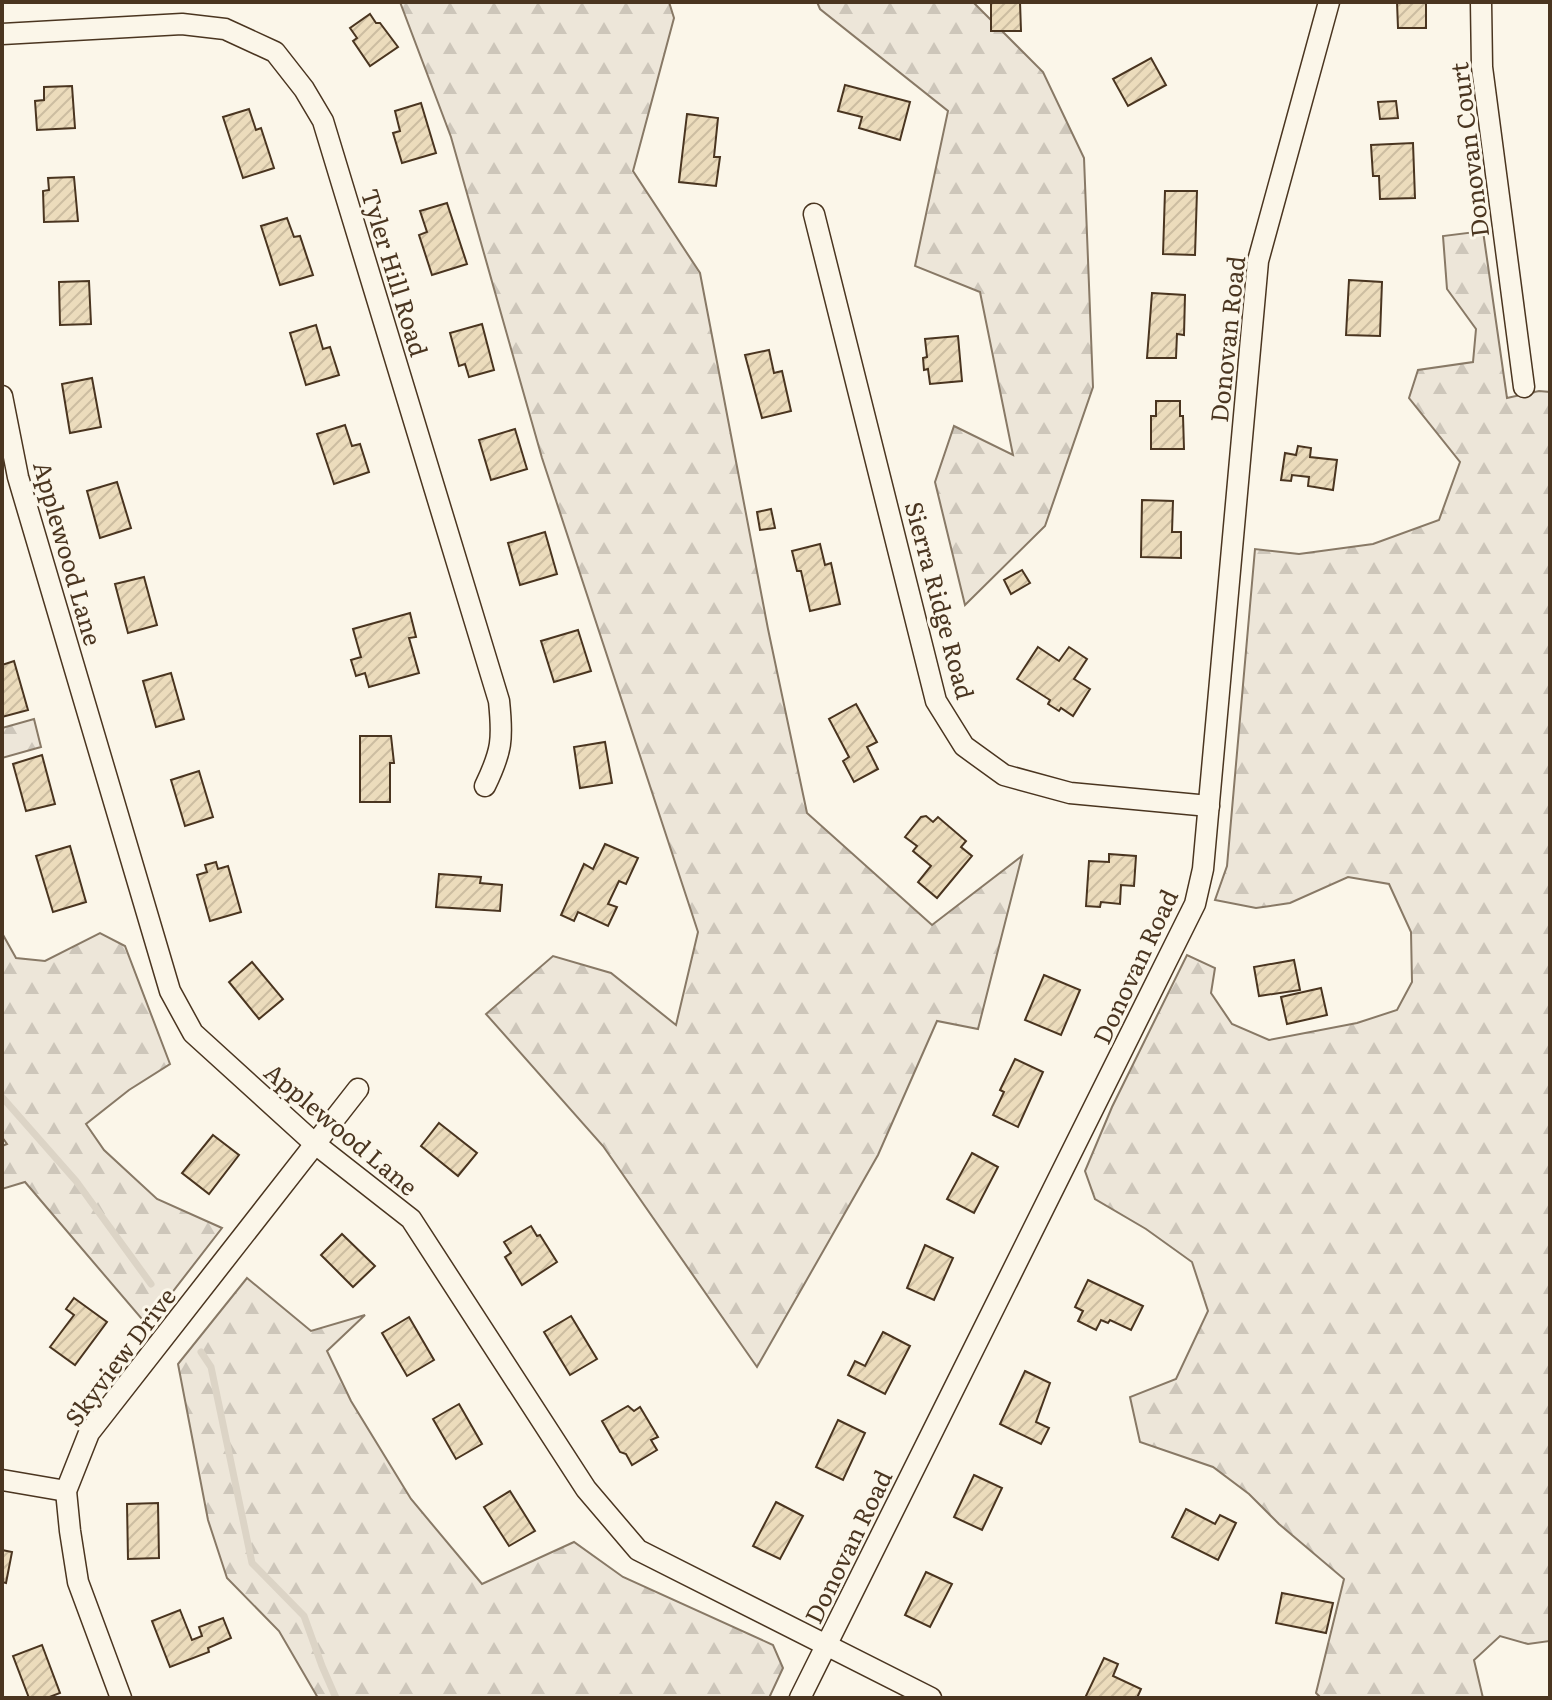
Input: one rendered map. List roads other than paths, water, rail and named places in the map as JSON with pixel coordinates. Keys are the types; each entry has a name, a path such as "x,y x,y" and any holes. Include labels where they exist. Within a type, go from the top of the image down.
{"street":[{"name":"Donovan Road","path":"800,1698 1195,904 1203,869 1258,261 1329,2"},
{"name":"Donovan Court","path":"1481,2 1482,67 1524,387"},
{"name":"Tyler Hill Road","path":"2,34 182,24 225,29 275,52 304,89 323,121 499,701 503,735 498,760 485,786"},
{"name":"Sierra Ridge Road","path":"814,214 936,701 964,746 1004,775 1070,793 1209,806"},
{"name":"Applewood Lane","path":"2,396 18,477 170,991 193,1033 314,1143 411,1219 586,1489 638,1550 931,1698"},
{"name":"Skyview Drive","path":"121,1698 78,1582 66,1491 89,1433 358,1089"},
{"path":"2,1480 66,1491"}],"waterway":[{"path":"2,1097 76,1181 151,1284"},
{"path":"201,1352 211,1367 252,1563 304,1616 336,1698"}]}
